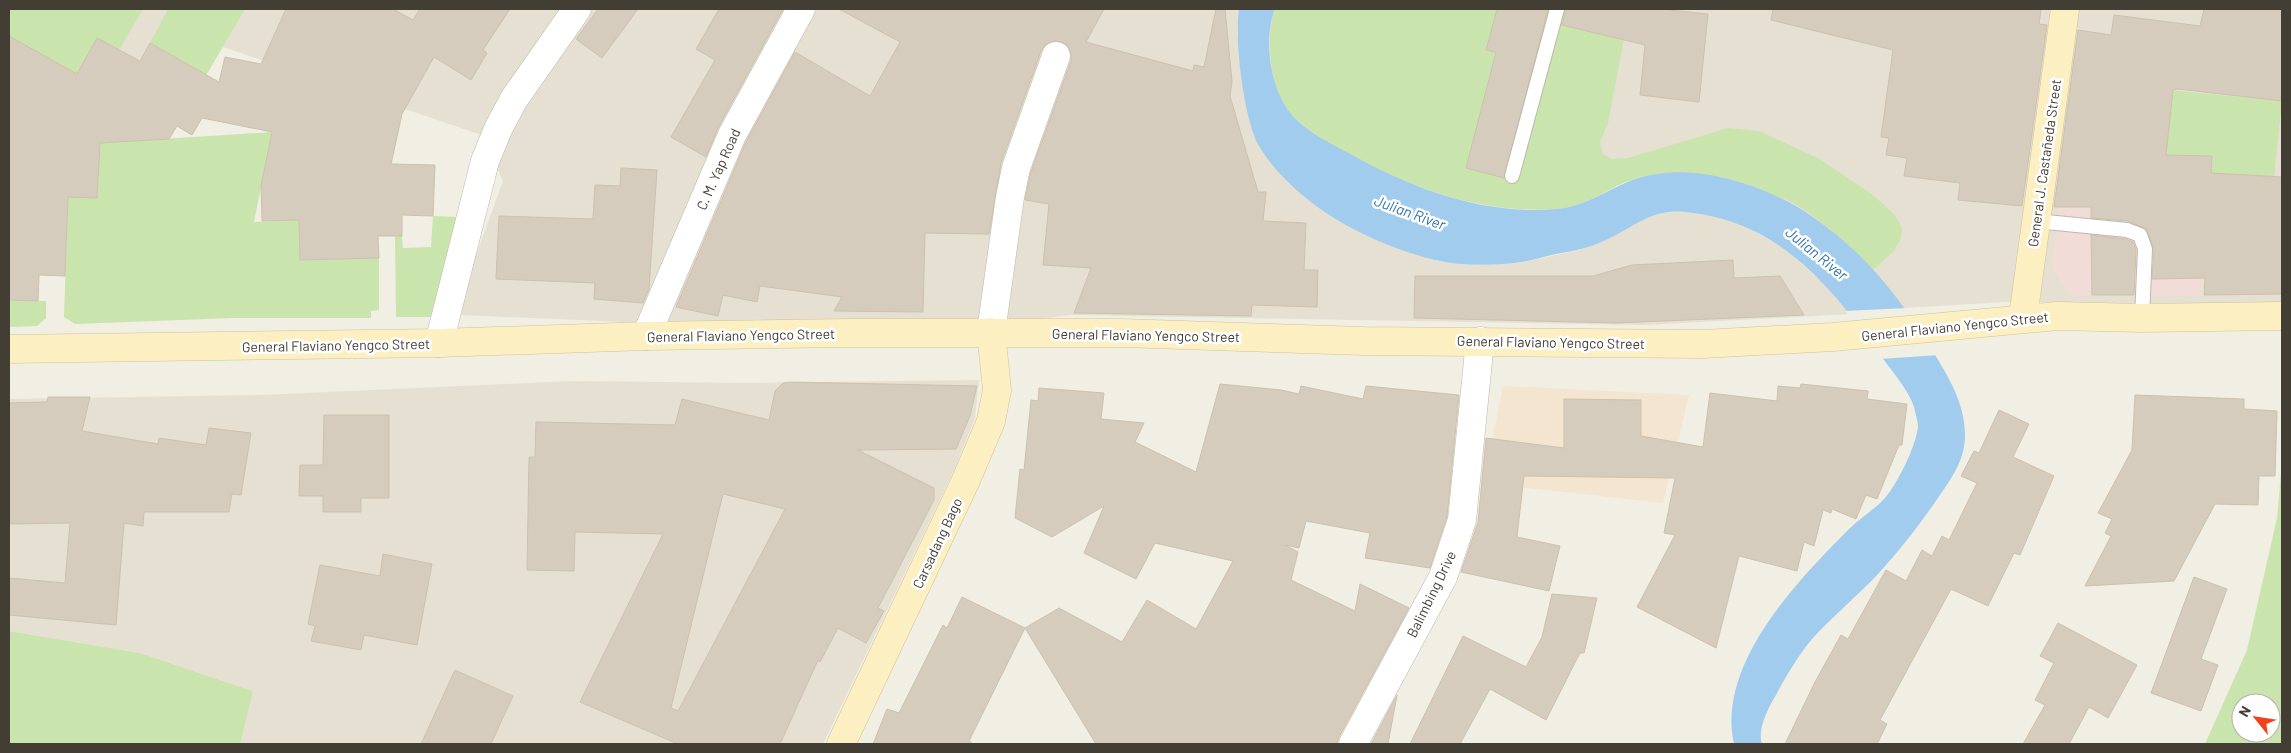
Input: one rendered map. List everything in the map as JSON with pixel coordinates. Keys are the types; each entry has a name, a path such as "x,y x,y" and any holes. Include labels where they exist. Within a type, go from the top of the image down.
{"main road":[{"name":"General J. Castañeda Street","path":"2023,318 2065,9"},
{"name":"General Flaviano Yengco Street","path":"9,349 439,343 646,336 991,332 1703,344 1833,337 2058,316 2142,318 2282,316"},
{"name":"Carsadang Bago","path":"841,744 966,480 991,421 997,390 991,332"}],"street":[{"path":"439,343 485,161 498,129 514,98 577,9"},
{"name":"C. M. Yap Road","path":"646,336 732,135 802,9"},
{"path":"991,332 1010,197 1016,168 1056,56"},
{"name":"Balimbing Drive","path":"1353,744 1434,596 1457,539 1462,520 1480,341"}],"lane":[{"path":"1512,176 1557,9"},
{"path":"2036,221 2127,230 2140,235 2145,249 2142,318"}],"shaded area":[{"path":"9,9 1239,9 1237,34 1302,194 1363,233 1396,248 1438,261 1479,265 1524,262 1578,250 1601,242 1650,215 1680,211 1712,215 1742,224 1786,250 1829,288 1851,314 1645,325 1072,315 909,334 459,315 457,308 503,181 495,163 502,142 223,47 169,139 9,145"},
{"path":"1275,9 2282,9 2282,304 2006,302 1904,308 1859,255 1630,181"},
{"path":"2067,152 2212,156 2204,295 2074,295 2067,290 2054,271 2052,262"},
{"path":"979,380 975,418 955,468 823,744 240,744 253,691 140,653 9,631 9,399 261,395 574,381 748,383"},
{"path":"1503,386 1689,395 1663,503 1484,483"}],"green space":[{"path":"9,9 143,9 119,50 97,38 77,74 16,40 9,53"},
{"path":"168,9 245,9 206,75 150,43"},
{"path":"1275,9 1569,9 1565,26 1624,39 1608,123 1600,142 1603,154 1611,159 1628,158 1728,128 1759,131 1818,158 1873,195 1895,215 1902,228 1901,238 1893,252 1873,270 1832,231 1808,212 1785,199 1695,173 1663,173 1631,180 1578,205 1558,209 1531,210 1505,208 1453,198 1428,190 1380,170 1331,144 1293,116 1279,94 1271,65 1270,35"},
{"path":"2158,89 2282,101 2274,177 2211,173 2212,156 2166,155"},
{"path":"272,132 254,222 299,220 300,260 379,258 379,310 371,311 371,318 233,318 75,324 64,317 68,197 97,198 100,143"},
{"path":"433,216 458,217 435,310 430,317 396,317 395,236 402,236 403,248 431,247"},
{"path":"9,300 46,301 46,318 37,326 9,327"},
{"path":"2282,462 2282,744 2205,744 2247,650 2277,518"},
{"path":"9,631 140,653 253,691 240,744 9,744"}],"water":[{"name":"Julian River","path":"1239,9 1275,9 1271,21 1269,49 1271,64 1279,93 1293,116 1306,128 1330,143 1402,179 1451,198 1503,208 1529,210 1566,208 1594,198 1630,181 1654,174 1696,173 1732,180 1783,199 1814,218 1859,255 1899,300 1922,333 1955,390 1964,423 1965,435 1961,460 1926,516 1903,545 1878,574 1812,639 1792,666 1773,700 1762,726 1762,744 1734,744 1732,714 1737,684 1749,655 1765,626 1785,599 1828,550 1884,499 1900,475 1914,444 1918,427 1914,407 1908,393 1898,378 1839,301 1796,259 1772,241 1746,227 1717,217 1685,212 1661,213 1599,243 1586,247 1524,262 1489,265 1445,262 1410,253 1385,244 1336,219 1313,204 1293,186 1274,167 1259,146 1249,118 1239,59"}],"pier":[{"path":"1907,308 1939,355 1880,359 1845,311"}],"building":[{"path":"286,9 393,9 413,20 420,9 510,9 483,50 487,53 471,80 434,57 402,114 391,164 435,165 433,216 402,215 402,236 378,236 379,258 300,260 299,220 262,221 261,186 272,132 202,118 192,135 177,126 169,139 100,143 97,198 68,197 65,276 39,275 38,301 9,300 9,36 77,74 97,38 140,61 150,43 219,82 225,57 261,64"},
{"path":"598,9 638,9 602,58 576,39"},
{"path":"719,9 783,9 718,128 706,157 671,137 715,60 696,49"},
{"path":"839,9 1104,9 1086,42 1193,71 1194,65 1204,67 1216,9 1225,9 1232,82 1230,96 1258,192 1266,192 1263,221 1306,223 1304,270 1318,270 1317,307 1252,305 1251,316 1074,313 1091,268 1043,265 1049,204 1025,200 1031,172 1071,61 1071,53 1068,46 1062,42 1054,41 1046,44 1041,51 1001,163 989,234 925,233 923,312 834,311 842,297 760,286 757,302 723,295 718,316 676,307 746,142 795,52 870,96 900,42"},
{"path":"1497,9 1548,9 1504,178 1466,168 1496,52 1486,50"},
{"path":"1566,9 1660,9 1708,14 1699,102 1640,95 1645,45 1562,25"},
{"path":"1773,9 2041,9 2039,24 2047,25 2022,206 1958,200 1960,183 1904,176 1907,158 1886,155 1889,138 1881,137 1893,50 1771,20"},
{"path":"2204,9 2282,9 2282,101 2173,90 2166,155 2212,156 2211,173 2282,177 2282,294 2204,295 2205,278 2152,279 2154,249 2146,229 2128,221 2091,218 2091,207 2054,207 2078,30 2111,35 2114,15 2200,26"},
{"path":"621,168 657,170 649,289 643,303 594,299 595,283 496,279 499,216 593,219 595,185 620,186"},
{"path":"2091,235 2125,239 2133,242 2136,250 2134,295 2092,295"},
{"path":"1733,260 1734,278 1780,276 1804,315 1616,323 1414,318 1415,276 1593,276 1632,265"},
{"path":"783,383 977,386 970,416 956,449 858,450 934,488 934,500 878,608 884,611 866,643 838,628 820,662 818,660 780,744 678,744 580,702 663,534 575,532 574,571 527,570 529,457 535,457 536,422 675,425 682,399 769,420 775,391","holes":["723,494 785,509 678,711 671,708"]},
{"path":"1220,384 1281,390 1299,394 1301,386 1363,399 1366,386 1459,395 1447,517 1430,568 1365,558 1370,533 1306,521 1299,548 1285,545 1298,552 1291,580 1355,611 1360,584 1409,608 1339,737 1337,744 1096,744 1025,628 1059,608 1122,642 1147,600 1196,629 1233,561 1155,543 1136,579 1084,553 1104,506 1052,537 1015,518 1020,469 1024,470 1031,400 1038,401 1039,388 1104,393 1101,419 1144,423 1135,442 1196,472"},
{"path":"1801,384 1868,391 1867,399 1907,404 1902,445 1899,445 1877,499 1866,495 1856,519 1832,509 1831,513 1823,510 1814,546 1804,542 1797,571 1739,556 1716,648 1637,607 1675,535 1664,533 1675,478 1524,476 1517,537 1560,546 1549,591 1461,572 1478,522 1486,438 1564,448 1564,399 1641,400 1641,436 1703,447 1710,393 1777,401 1778,386 1800,388"},
{"path":"2135,395 2244,399 2244,409 2277,411 2275,476 2259,476 2258,505 2215,504 2174,581 2085,586 2111,536 2105,533 2112,519 2098,513 2132,450"},
{"path":"48,397 90,397 82,431 158,444 159,438 206,445 209,428 251,433 241,495 232,494 229,512 144,512 143,526 124,523 116,625 9,615 9,578 65,583 70,523 9,524 9,403 47,402"},
{"path":"1999,410 2029,424 2013,457 2054,476 2020,555 2014,553 1988,606 1951,589 1880,720 1887,724 1877,744 1785,744 1815,682 1841,635 1848,639 1886,570 1906,581 1922,550 1932,556 1942,536 1949,540 1977,483 1961,476 1974,451 1979,453"},
{"path":"324,415 389,415 389,498 361,498 361,512 323,512 323,496 299,496 300,465 323,465"},
{"path":"383,554 432,564 417,645 364,635 361,650 311,641 315,626 308,624 320,565 380,576"},
{"path":"2194,577 2227,589 2201,659 2218,665 2201,711 2151,693"},
{"path":"1552,594 1597,598 1584,653 1580,653 1546,720 1490,689 1460,744 1410,744 1463,636 1526,667 1542,637"},
{"path":"962,597 1025,628 969,741 973,744 873,744 887,709 899,713 943,625 947,628"},
{"path":"2058,623 2137,665 2108,718 2089,707 2069,744 2023,744 2045,705 2035,700 2054,663 2040,656"},
{"path":"455,670 513,696 491,744 421,744"},
{"path":"1397,695 1388,744 1371,744"}]}
